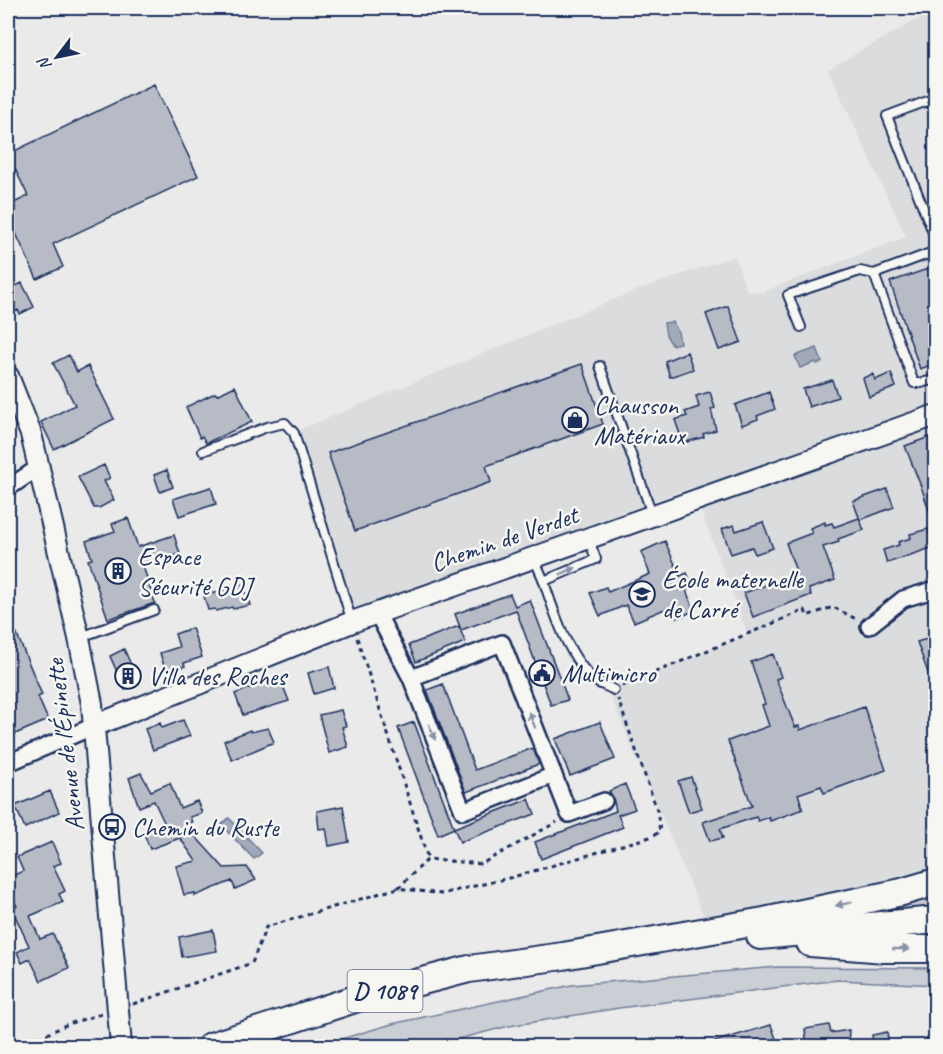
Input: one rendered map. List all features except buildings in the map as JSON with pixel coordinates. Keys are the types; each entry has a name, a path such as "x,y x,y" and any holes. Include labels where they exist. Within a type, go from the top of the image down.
{"highway":[{"path":"563,956 764,921 902,892 936,882"},
{"name":"D 1089","path":"211,1047 361,997 469,969 563,956 936,920"},
{"path":"738,938 885,949 936,949"}],"street":[{"name":"Avenue de l'Épinette","path":"8,376 31,434 79,638 94,726 121,1047"},
{"name":"Chemin de Verdet","path":"94,726 352,622 936,415"},
{"path":"8,488 38,468"},
{"path":"869,626 903,599 936,589"},
{"path":"377,613 411,678 463,811 554,775"},
{"path":"411,678 502,643 569,814 604,801"},
{"path":"8,763 94,726"}],"lane":[{"path":"936,115 933,99 886,116 936,240"},
{"path":"801,327 788,295 860,271 874,274 936,250"},
{"path":"874,274 914,383 936,379"},
{"path":"600,366 652,515"},
{"path":"203,451 267,427 285,423 294,433 352,622"},
{"path":"543,579 544,581 596,559 588,539"},
{"path":"533,557 560,628 579,661 598,682 614,690"},
{"path":"79,638 154,610"}],"path":[{"path":"22,1047 68,1024 118,1015 252,963 266,927 398,888 441,894 513,878 650,837 660,832 657,810 614,690 805,610 807,616 832,607 869,626"},
{"path":"352,622 428,859"},
{"path":"398,888 428,859 481,864 569,814"}],"shaded area":[{"path":"935,10 935,908 711,933 608,690 748,635 692,487 353,611 299,430 627,294 735,256 747,292 762,292 906,237 828,69"},
{"path":"935,886 935,909 904,914 901,903"},
{"path":"778,967 935,968 935,985 838,980 619,1008 509,1026 431,1046 317,1046 392,1024 572,985"}],"water":[{"path":"673,322 680,343 672,345 666,335 664,323"},
{"path":"817,348 822,362 800,368 795,356"},
{"path":"229,818 262,853 254,859 221,825"}],"place":[{"name":"Chausson Matériaux","path":"575,420"},
{"name":"Espace Sécurité GDJ","path":"118,571"},
{"name":"École maternelle de Carré","path":"642,594"},
{"name":"Multimicro","path":"542,673"},
{"name":"Villa des Roches","path":"128,676"},
{"name":"Chemin du Ruste","path":"112,827"}]}
